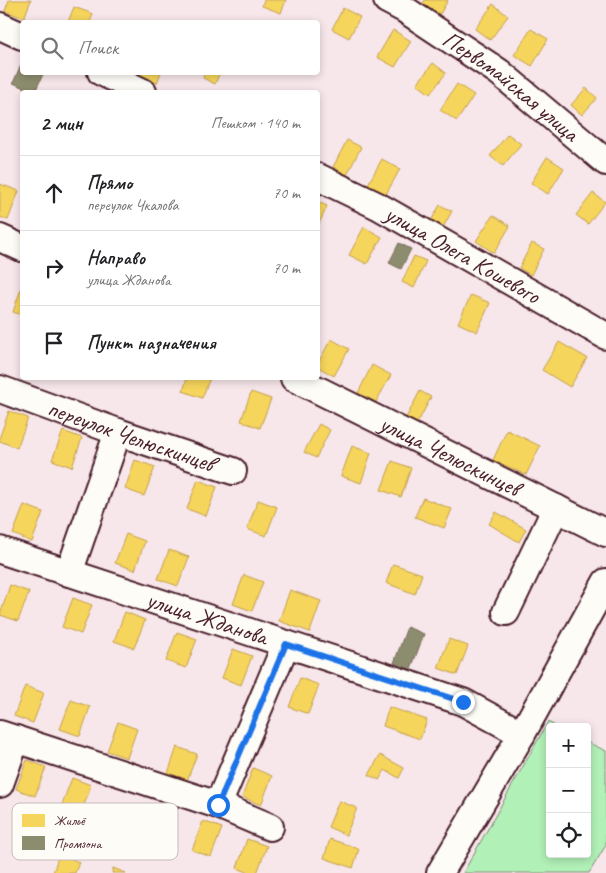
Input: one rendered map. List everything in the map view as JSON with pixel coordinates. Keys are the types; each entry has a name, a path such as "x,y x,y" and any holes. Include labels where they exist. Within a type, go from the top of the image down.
{"street":[{"name":"Первомайская улица","path":"388,0 404,8 499,72 606,162"},
{"path":"0,26 20,35"},
{"path":"108,75 139,90"},
{"name":"улица Олега Кошевого","path":"320,178 378,206 606,336"},
{"path":"0,238 20,247"},
{"name":"улица Челюскинцев","path":"298,380 606,533"},
{"name":"переулок Челюскинцев","path":"0,389 233,471"},
{"path":"69,573 118,432"},
{"path":"506,612 556,508"},
{"name":"улица Жданова","path":"0,550 463,702 522,734"},
{"path":"440,873 522,734 606,582"},
{"path":"218,805 286,644"},
{"path":"0,784 8,736 218,805 270,827"}],"green space":[{"path":"546,726 546,858 591,858 591,744 606,751 606,845 589,873 463,873"}],"building: Жильё":[{"path":"9,0 31,0 24,18 5,11"},
{"path":"264,0 286,0 281,13 262,6"},
{"path":"425,0 448,0 440,14 422,5"},
{"path":"493,4 508,16 490,40 475,29"},
{"path":"74,7 93,14 91,20 69,20"},
{"path":"343,8 360,17 349,38 332,29"},
{"path":"531,29 548,39 532,66 514,55"},
{"path":"393,30 411,41 395,67 377,57"},
{"path":"433,63 446,73 430,94 417,84"},
{"path":"138,75 160,75 157,83"},
{"path":"204,75 219,75 215,84 203,78"},
{"path":"457,84 474,95 457,121 440,110"},
{"path":"586,88 597,98 582,115 571,105"},
{"path":"508,134 521,144 503,166 490,156"},
{"path":"347,140 361,147 347,175 333,167"},
{"path":"547,157 564,168 548,194 531,183"},
{"path":"382,159 400,169 385,196 367,186"},
{"path":"0,184 19,191 8,220 0,217"},
{"path":"593,193 605,202 588,224 576,215"},
{"path":"320,203 327,206 320,222"},
{"path":"440,205 452,211 440,233 428,226"},
{"path":"493,215 510,226 494,253 476,241"},
{"path":"364,227 382,237 367,264 349,255"},
{"path":"532,243 544,249 531,275 519,268"},
{"path":"414,256 426,261 414,288 402,282"},
{"path":"20,292 20,314 13,312"},
{"path":"471,295 490,303 477,332 458,323"},
{"path":"331,339 349,349 334,376 320,368 320,359"},
{"path":"559,342 587,358 570,387 542,370"},
{"path":"372,365 391,375 376,402 358,393"},
{"path":"186,380 209,380 202,398 183,391"},
{"path":"420,391 431,397 417,424 406,418"},
{"path":"251,392 271,399 260,428 241,421"},
{"path":"9,411 28,418 17,448 0,441"},
{"path":"319,424 330,430 316,458 304,452"},
{"path":"507,430 540,446 526,475 493,460"},
{"path":"63,431 82,438 72,467 52,460"},
{"path":"352,446 371,453 361,483 341,476"},
{"path":"135,460 155,467 144,496 125,489"},
{"path":"392,461 411,468 401,497 381,490"},
{"path":"198,480 217,487 206,516 187,509"},
{"path":"423,498 452,509 444,528 415,517"},
{"path":"258,500 277,507 266,536 247,529"},
{"path":"24,505 43,512 32,542 13,534"},
{"path":"496,512 526,529 519,542 489,524"},
{"path":"126,534 145,541 135,570 115,563"},
{"path":"169,550 189,557 178,586 158,579"},
{"path":"393,564 422,574 415,594 386,583"},
{"path":"244,575 263,582 252,611 233,604"},
{"path":"10,585 29,592 18,621 0,615"},
{"path":"290,590 321,601 310,632 279,621"},
{"path":"73,598 92,605 81,634 62,627"},
{"path":"125,612 145,620 134,648 114,641"},
{"path":"177,632 197,639 186,668 166,661"},
{"path":"449,639 468,646 457,675 438,668"},
{"path":"233,649 252,656 241,685 222,678"},
{"path":"300,678 319,685 308,714 289,707"},
{"path":"25,686 44,693 33,723 14,716"},
{"path":"71,700 90,707 80,736 60,729"},
{"path":"389,707 427,720 420,739 383,726"},
{"path":"118,722 137,729 127,758 107,751"},
{"path":"177,747 197,754 186,783 167,776"},
{"path":"380,755 404,768 399,778 385,770 379,780 369,775"},
{"path":"27,760 46,767 35,796 16,789"},
{"path":"253,768 272,776 261,805 242,797"},
{"path":"72,778 91,785 85,803 63,803"},
{"path":"339,801 357,808 346,835 328,827"},
{"path":"203,821 222,828 211,857 192,850"},
{"path":"247,839 267,846 257,873 250,873 237,868"},
{"path":"330,839 359,849 353,868 324,858"},
{"path":"57,860 74,860 79,862 75,873 53,873"},
{"path":"113,868 126,873 112,873"}],"building: Промзона":[{"path":"20,67 20,75 43,75 36,90 30,90 13,83"},
{"path":"399,243 411,249 401,269 389,263"},
{"path":"407,627 424,634 411,669 394,663"}],"route":[{"path":"218,805 286,644 463,702"}]}
